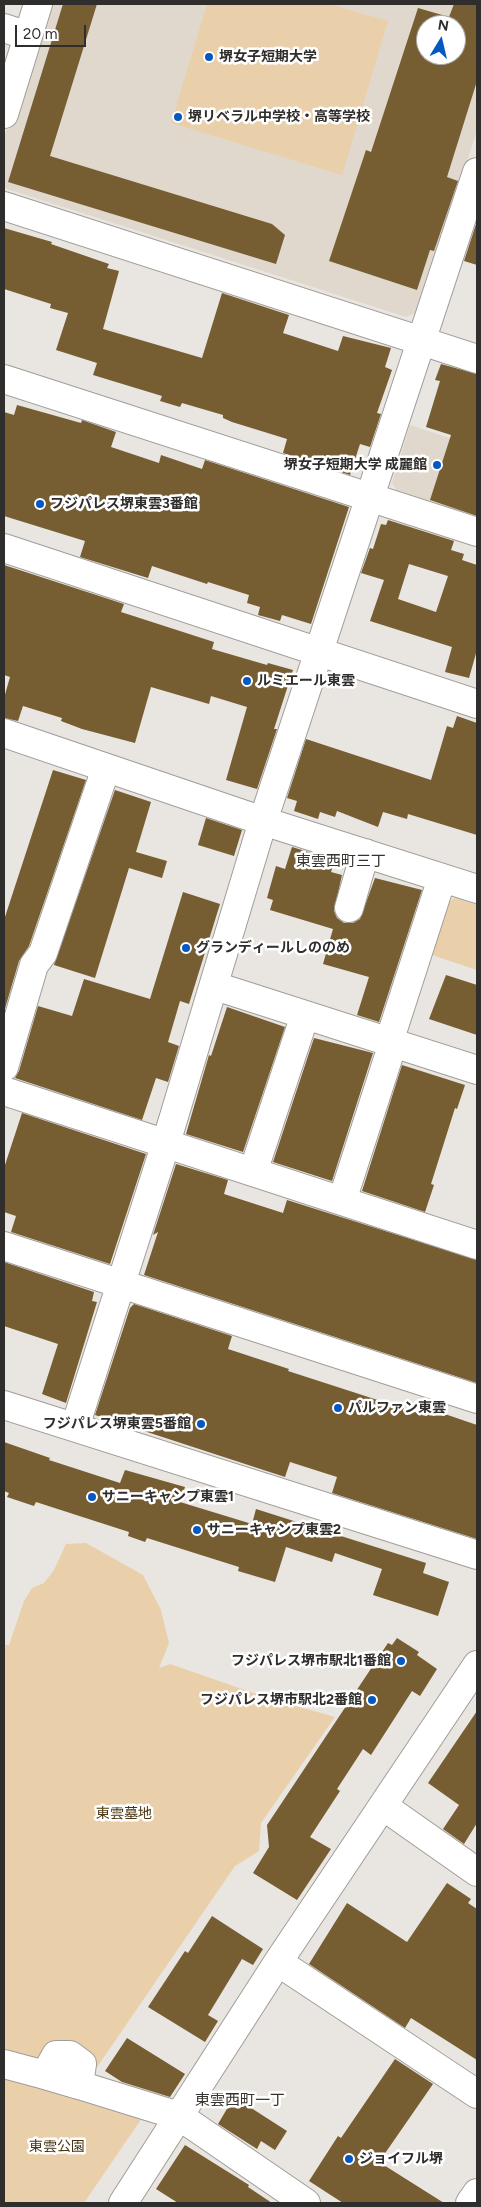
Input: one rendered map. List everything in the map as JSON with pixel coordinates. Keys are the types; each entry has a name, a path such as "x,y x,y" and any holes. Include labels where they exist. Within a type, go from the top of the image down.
{"street":[{"path":"4,114 16,32 38,4"},
{"path":"75,1427 215,986 262,821 421,340 477,177"},
{"path":"4,206 477,359"},
{"path":"4,379 477,532"},
{"path":"4,548 318,652 476,700"},
{"path":"4,733 262,821 477,889"},
{"path":"4,1067 34,965 43,954 106,768"},
{"path":"349,908 365,853"},
{"path":"342,1201 442,878"},
{"path":"215,986 477,1070"},
{"path":"253,1172 305,1015"},
{"path":"4,1091 477,1245"},
{"path":"4,1246 477,1399"},
{"path":"4,1405 477,1555"},
{"path":"123,2203 278,1962 475,1674"},
{"path":"383,1806 477,1872"},
{"path":"278,1962 477,2094"},
{"path":"4,2064 45,2076 56,2055 70,2055 82,2064 79,2085 179,2116 306,2203"},
{"path":"470,2203 477,2193"}],"shaded area":[{"path":"47,4 477,4 477,130 419,312 406,317 4,188 4,138"},
{"name":"堺女子短期大学 成麗館","path":"410,425 477,447 477,520 399,495 392,483"}],"green space":[{"path":"207,4 329,4 388,21 342,175 171,123"},
{"path":"455,898 477,905 477,970 429,954 445,904"},
{"name":"東雲墓地","path":"86,1543 143,1575 161,1610 169,1643 159,1668 170,1664 265,1697 335,1717 261,1823 259,1851 235,1866 93,2073 57,2044 142,2118 84,2203 4,2203 4,1645 9,1645 24,1601 32,1588 44,1583 54,1570 66,1544"}],"building":[{"path":"63,4 97,4 50,156 272,224 285,235 276,264 8,182"},
{"path":"454,4 477,4 477,81 447,177 458,181 434,251 430,250 417,290 329,261 366,150 371,152 418,8 442,15 416,15 416,65 466,65 466,15 450,15"},
{"path":"477,221 477,265 464,261"},
{"path":"4,228 52,242 51,244 109,264 107,268 119,271 103,329 202,358 222,293 289,315 283,333 338,351 343,336 391,348 385,367 392,370 377,413 381,414 370,447 360,444 350,475 283,453 287,439 232,422 223,418 223,415 182,403 180,407 160,401 162,396 93,375 97,363 56,350 68,313 50,308 51,304 4,289"},
{"path":"441,364 477,374 477,516 430,500 451,435 426,427 440,381 435,380"},
{"path":"17,405 81,423 82,420 116,432 111,447 159,463 161,455 202,469 205,460 349,507 311,624 282,615 280,621 258,615 260,607 247,603 249,595 208,582 207,584 152,566 148,578 80,557 85,541 4,516 4,412 14,415"},
{"path":"388,520 454,541 451,550 464,554 462,560 477,565 477,650 469,678 445,672 452,647 370,621 384,580 361,573 370,548 373,549 381,524 386,525","holes":["409,564 448,576 436,612 398,599"]},
{"path":"4,565 124,604 121,612 214,642 212,649 267,665 268,663 293,670 274,729 277,729 257,789 226,780 247,707 211,696 209,704 151,687 135,743 82,729 61,721 62,718 23,706 18,721 4,718 4,698 10,677 4,675"},
{"path":"457,716 477,723 477,835 408,814 407,819 383,812 378,827 337,811 335,817 320,812 318,819 294,811 297,801 287,798 306,739 431,780 447,726 453,728"},
{"path":"53,770 86,780 29,946 19,961 4,1012 4,920"},
{"path":"115,790 151,802 136,852 167,861 162,878 129,868 95,978 54,965"},
{"path":"206,818 242,830 234,856 198,845"},
{"path":"292,847 335,860 331,872 342,875 334,911 337,918 344,923 353,923 360,919 375,878 422,890 379,1022 357,1015 369,977 323,964 333,929 270,910 273,900 267,898 276,866 285,869"},
{"path":"183,892 220,904 189,1004 180,1001 168,1042 179,1046 168,1082 156,1078 142,1120 15,1078 19,1071 38,1006 72,1016 84,979 150,999"},
{"path":"446,975 477,985 477,1035 429,1019"},
{"path":"227,1007 285,1027 243,1152 186,1134 209,1055 211,1056"},
{"path":"314,1038 373,1053 332,1181 273,1162"},
{"path":"402,1065 465,1085 457,1109 455,1108 431,1184 434,1185 425,1212 362,1191"},
{"path":"22,1113 146,1154 110,1264 11,1232 16,1216 4,1212 4,1168"},
{"path":"176,1164 228,1180 224,1194 283,1213 287,1200 477,1260 477,1383 144,1275 158,1232 153,1235"},
{"path":"4,1262 94,1292 92,1301 97,1302 66,1403 42,1394 58,1344 4,1326"},
{"path":"134,1304 232,1336 228,1349 289,1369 288,1371 427,1416 428,1414 434,1416 436,1411 477,1425 477,1539 332,1493 337,1477 290,1462 285,1477 95,1415 130,1308"},
{"path":"4,1442 50,1458 49,1460 120,1483 125,1470 185,1487 180,1502 252,1524 256,1509 426,1563 423,1573 449,1582 438,1616 373,1595 382,1569 335,1553 332,1562 286,1547 275,1582 238,1571 239,1567 147,1538 145,1542 128,1536 129,1532 36,1502 34,1506 7,1497 9,1493 4,1491"},
{"path":"397,1638 419,1652 417,1655 437,1669 420,1696 412,1691 371,1755 363,1749 337,1789 340,1791 310,1837 331,1849 297,1900 253,1873 269,1847 267,1825 388,1643 392,1645"},
{"path":"477,1711 477,1823 464,1844 443,1829 459,1805 428,1783"},
{"path":"447,1883 471,1899 468,1903 477,1909 477,2060 411,2018 405,2028 309,1964 347,1903 407,1942"},
{"path":"212,1916 263,1949 253,1965 242,1959 208,2015 218,2021 205,2042 148,2007 185,1951 188,1953"},
{"path":"127,2038 185,2074 170,2097 122,2082 105,2071"},
{"path":"395,2059 433,2084 379,2162 444,2203 343,2203 309,2181 338,2136 341,2138"},
{"path":"234,2097 287,2131 275,2150 261,2141 257,2149 218,2124"},
{"path":"185,2145 249,2185 248,2187 272,2203 178,2203 156,2189"}],"place":[{"name":"堺女子短期大学","path":"209,57"},
{"name":"堺リベラル中学校・高等学校","path":"178,117"},
{"name":"堺女子短期大学 成麗館","path":"437,465"},
{"name":"フジパレス堺東雲3番館","path":"40,504"},
{"name":"ルミエール東雲","path":"247,681"},
{"name":"グランディールしののめ","path":"186,948"},
{"name":"パルファン東雲","path":"338,1408"},
{"name":"フジパレス堺東雲5番館","path":"201,1424"},
{"name":"サニーキャンプ東雲1","path":"92,1497"},
{"name":"サニーキャンプ東雲2","path":"197,1530"},
{"name":"フジパレス堺市駅北1番館","path":"401,1661"},
{"name":"フジパレス堺市駅北2番館","path":"372,1700"},
{"name":"ジョイフル堺","path":"349,2159"}],"district":[{"name":"東雲西町三丁","path":"341,862"},
{"name":"東雲西町一丁","path":"240,2101"}],"park label":[{"name":"東雲公園","path":"57,2147"}]}
